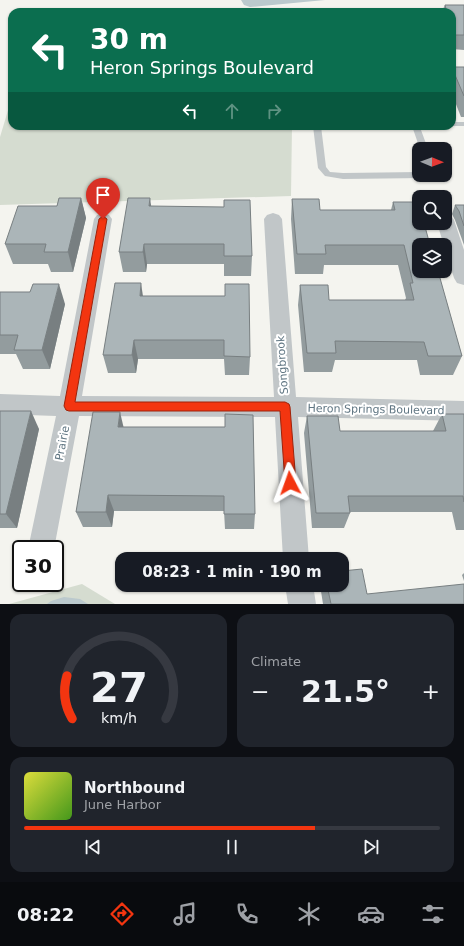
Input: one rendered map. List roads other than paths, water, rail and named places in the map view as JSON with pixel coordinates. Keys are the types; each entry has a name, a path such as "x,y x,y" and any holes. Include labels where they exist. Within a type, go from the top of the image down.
{"street":[{"name":"Prairie","path":"43,540 103,219"},
{"name":"Songbrook","path":"273,219 295,552"},
{"path":"448,230 464,278"},
{"name":"Heron Springs Boulevard","path":"0,404 69,406 285,407 464,411"},
{"path":"300,592 302,604"}],"lane":[{"path":"317,130 322,168 328,174 343,176 412,175"},
{"path":"419,130 422,142"}]}
